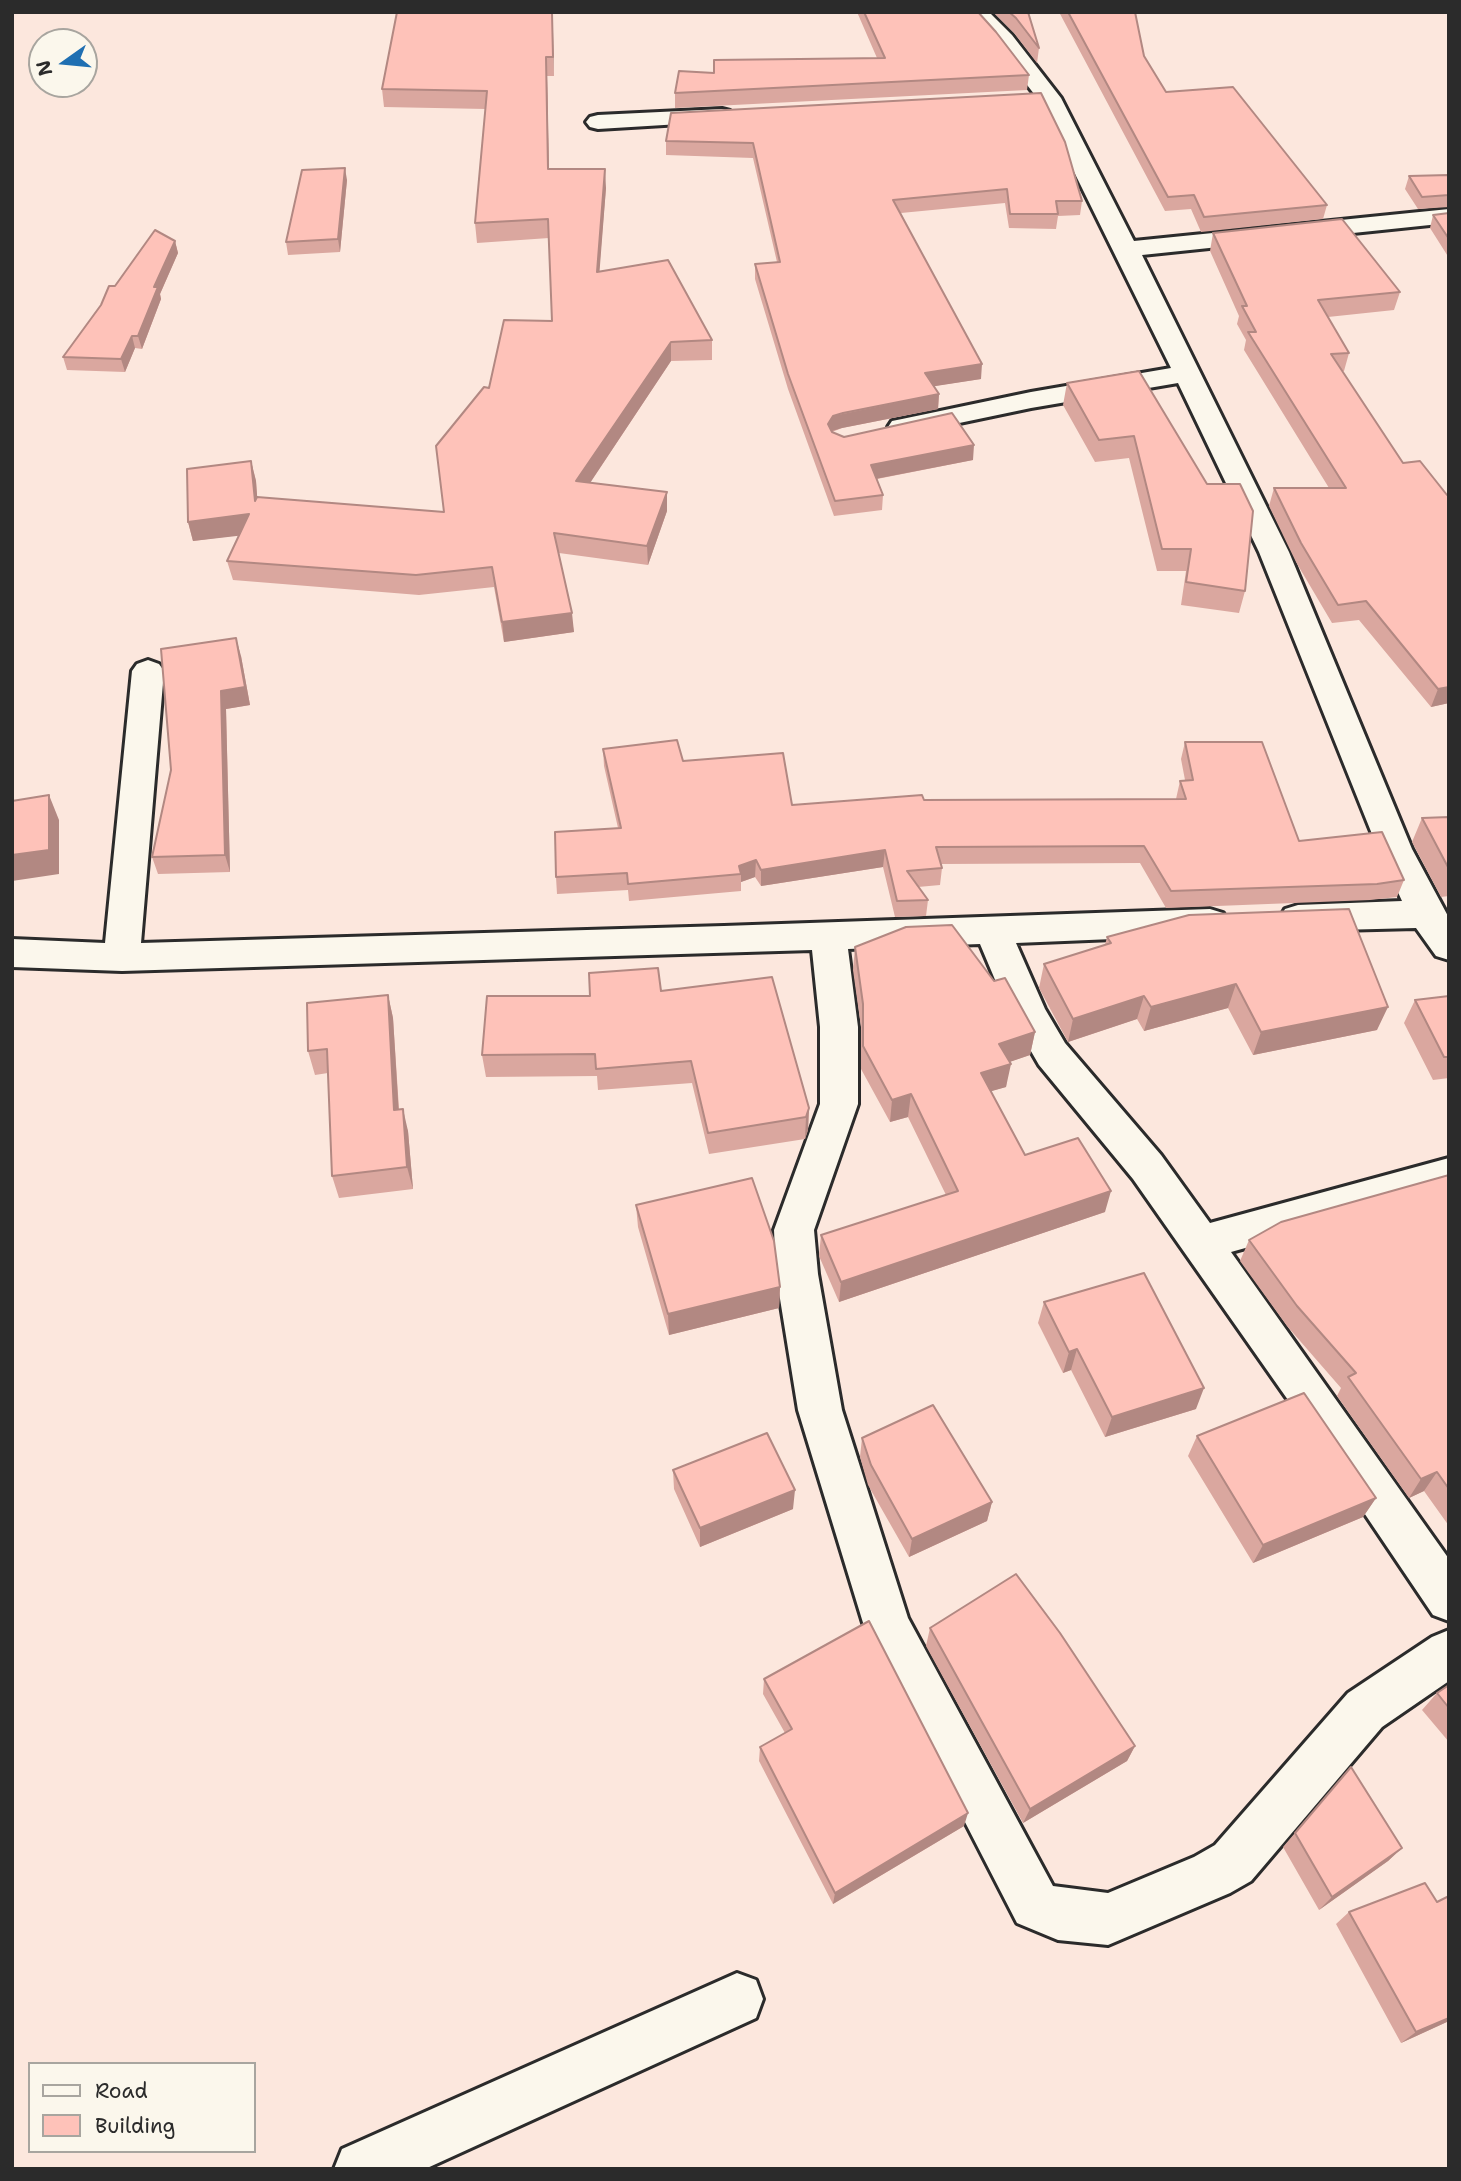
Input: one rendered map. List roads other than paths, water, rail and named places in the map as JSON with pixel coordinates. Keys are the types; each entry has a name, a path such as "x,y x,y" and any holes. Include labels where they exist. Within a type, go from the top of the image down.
{"street":[{"path":"976,12 1004,40 1035,99 1126,249 1274,552 1395,849 1426,914 1449,946"},
{"path":"598,122 748,114"},
{"path":"1126,249 1449,216"},
{"path":"881,432 1031,400 1185,374"},
{"path":"122,957 148,671"},
{"path":"12,954 122,957 724,940 1426,914"},
{"path":"992,930 1028,1013 1052,1054 1147,1167 1303,1386 1449,1599"},
{"path":"828,935 839,1027 839,1104 794,1230 797,1275 820,1410 887,1626 1035,1905 1058,1914 1108,1919 1212,1875 1233,1863 1364,1710 1449,1653"},
{"path":"1201,1243 1449,1174"},
{"path":"362,2169 737,1999"}]}
